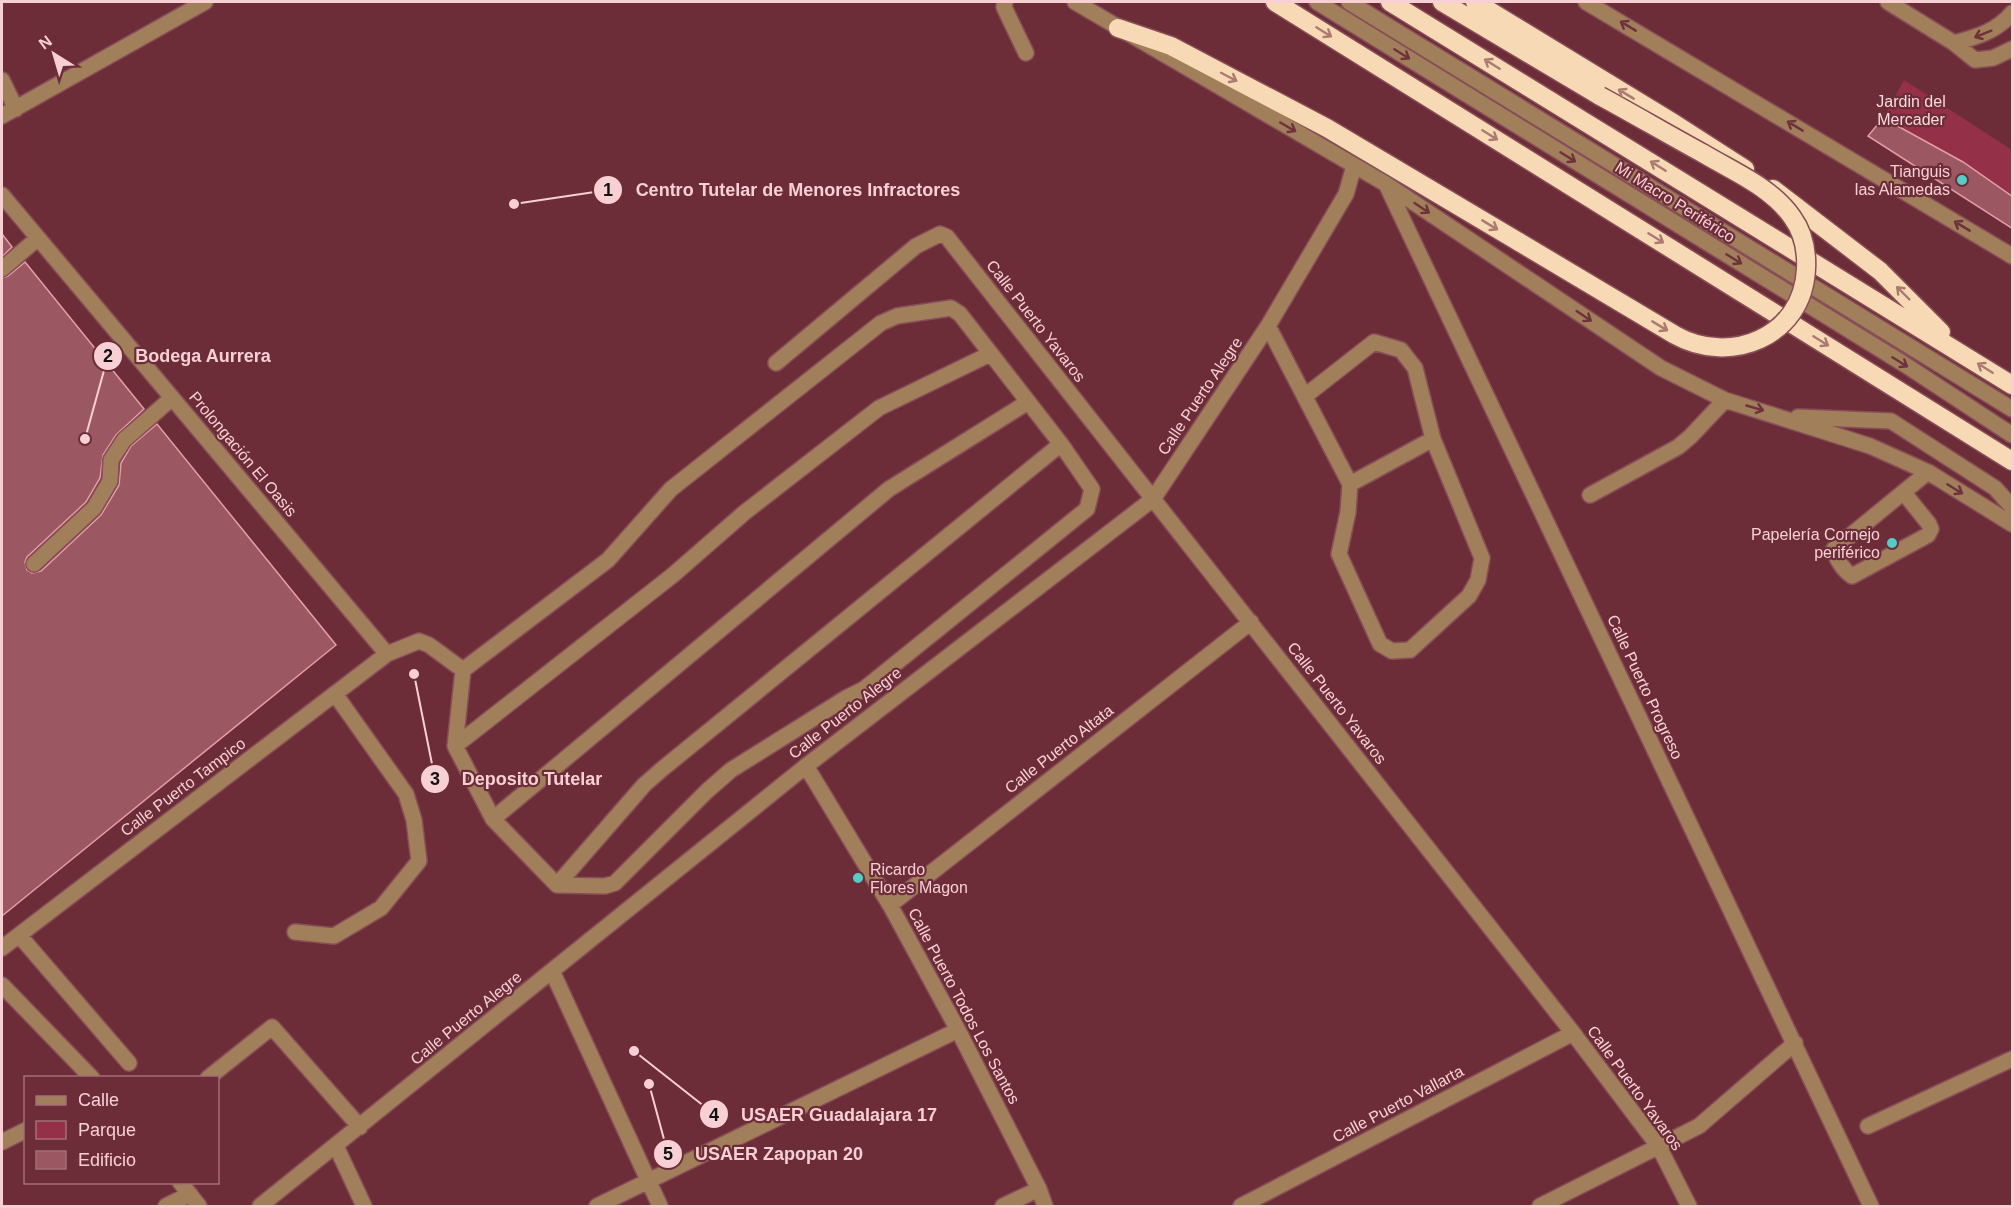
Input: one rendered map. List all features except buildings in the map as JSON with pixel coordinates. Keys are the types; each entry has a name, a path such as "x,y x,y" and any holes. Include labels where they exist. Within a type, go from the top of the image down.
{"highway":[{"path":"1275,2 2013,461"},
{"path":"1389,2 2013,385"},
{"path":"1118,28 1171,46 1327,128 1681,338 1701,346 1729,348 1756,341 1780,325 1797,302 1806,275 1805,246 1801,233 1786,208 1755,184 1600,96 1442,2"},
{"path":"1475,2 1676,123 1796,205 1880,271 1958,351"}],"street":[{"path":"2,116 181,7 205,2"},
{"path":"1005,2 1004,7 1026,53"},
{"path":"1075,2 1386,184 1661,368 1725,399 1870,446 1928,472 2013,524"},
{"name":"Mi Macro Periférico","path":"1317,2 1904,364 2013,435"},
{"name":"Mi Macro Periférico","path":"1349,2 2013,409"},
{"path":"1586,2 2011,256"},
{"path":"1888,2 1954,43 1975,60 1993,58 2013,49"},
{"path":"1954,43 1990,31 2013,12"},
{"path":"2,80 16,109"},
{"name":"Calle Puerto Alegre","path":"260,1206 806,766 1153,499 1268,326 1346,194 1354,166"},
{"name":"Calle Puerto Progreso","path":"1386,184 1871,1206"},
{"name":"Prolongación El Oasis","path":"2,195 387,654"},
{"name":"Calle Puerto Yavaros","path":"776,363 916,246 940,234 947,237 1573,1033 1659,1147 1689,1206"},
{"path":"2,269 38,238"},
{"path":"951,308 960,314 990,354 1092,489 1087,509 864,689 731,770 615,883 605,886 557,885 493,819 455,746 463,670 608,560 671,489 881,323 897,315 951,308"},
{"path":"1268,326 1350,484 1348,512 1339,554 1380,644 1392,651 1410,650 1469,596 1478,580 1482,558 1433,439 1415,368 1401,350 1374,342 1305,396"},
{"path":"455,746 673,575 744,513 879,408 990,354"},
{"path":"34,564 94,508 110,481 111,460 124,440 172,398"},
{"path":"1590,495 1678,447 1725,399"},
{"path":"493,819 890,489 1028,402"},
{"path":"1780,416 1891,421 1995,488 2013,507"},
{"path":"1350,484 1433,439"},
{"path":"557,885 645,785 661,770 1060,444"},
{"path":"1904,494 1929,524 1931,529 1928,535 1852,576 1846,572 1835,555 1834,549 1904,494 1928,472"},
{"name":"Calle Puerto Altata","path":"890,905 1251,622"},
{"name":"Calle Puerto Tampico","path":"2,948 387,654 419,641 429,645 463,670"},
{"path":"295,932 334,936 381,908 419,861 414,820 406,794 335,694"},
{"name":"Calle Puerto Todos Los Santos","path":"806,766 890,905 958,1030 1039,1189 1045,1206"},
{"path":"19,934 129,1063"},
{"path":"552,971 660,1206"},
{"path":"2,985 91,1076"},
{"path":"209,1076 272,1027 360,1127"},
{"path":"597,1206 958,1030"},
{"name":"Calle Puerto Vallarta","path":"1241,1206 1573,1033"},
{"path":"1540,1206 1700,1126 1794,1043"},
{"path":"1868,1126 2013,1059"},
{"path":"2,1142 24,1131"},
{"path":"336,1146 364,1206"},
{"path":"166,1206 185,1188 199,1206"},
{"path":"1003,1206 1039,1189"}],"green space":[{"name":"Jardin del Mercader","path":"1904,80 2012,150 2012,197 1963,162 1883,118"}],"place":[{"name":"Tianguis las Alamedas","path":"1962,180"},
{"name":"Centro Tutelar de Menores Infractores","path":"514,204"},
{"name":"Bodega Aurrera","path":"85,439"},
{"name":"Papelería Cornejo periférico","path":"1892,543"},
{"name":"Deposito Tutelar","path":"414,674"},
{"name":"Ricardo Flores Magon","path":"858,878"},
{"name":"USAER Guadalajara 17","path":"634,1051"},
{"name":"USAER Zapopan 20","path":"649,1084"}]}
